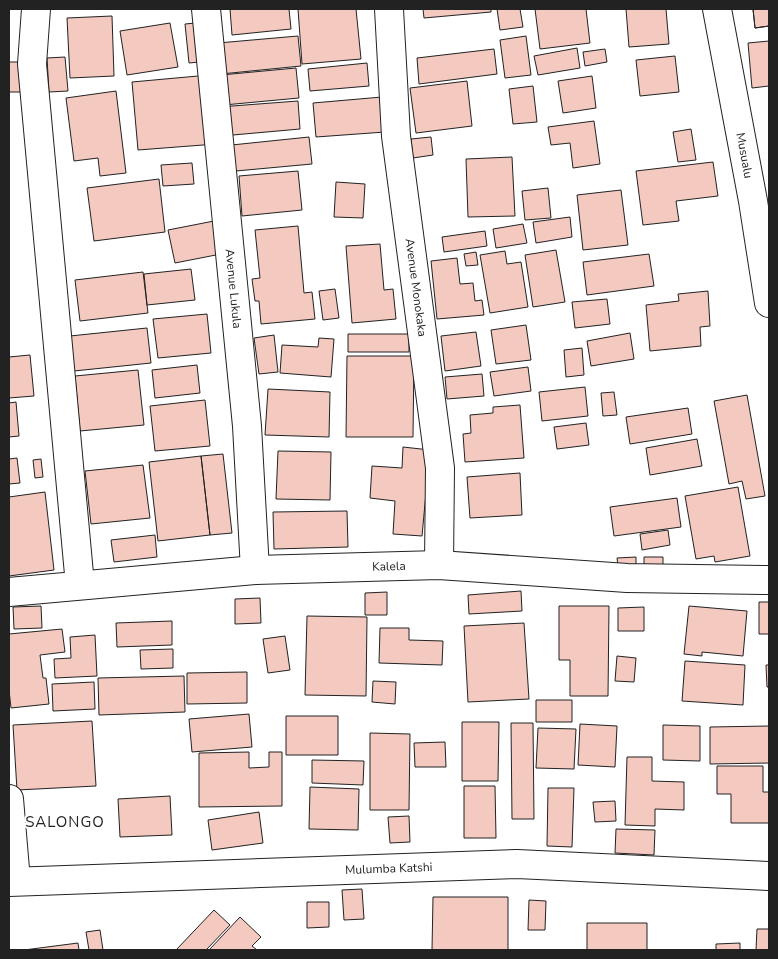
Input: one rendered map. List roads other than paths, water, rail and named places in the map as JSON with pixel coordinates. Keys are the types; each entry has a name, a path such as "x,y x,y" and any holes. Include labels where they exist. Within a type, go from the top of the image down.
{"street":[{"path":"36,9 32,64 80,585"},
{"name":"Avenue Lukula","path":"206,9 247,426 255,570"},
{"name":"Avenue Monokaka","path":"389,9 396,136 440,468 439,565"},
{"name":"Musualu","path":"717,9 753,201 769,303"},
{"name":"Kalela","path":"9,592 255,570 439,565 627,578 769,580"},
{"path":"9,799 12,882"},
{"name":"Mulumba Katshi","path":"12,882 517,864 769,876"}],"district":[{"name":"SALONGO","path":"65,822"}]}
